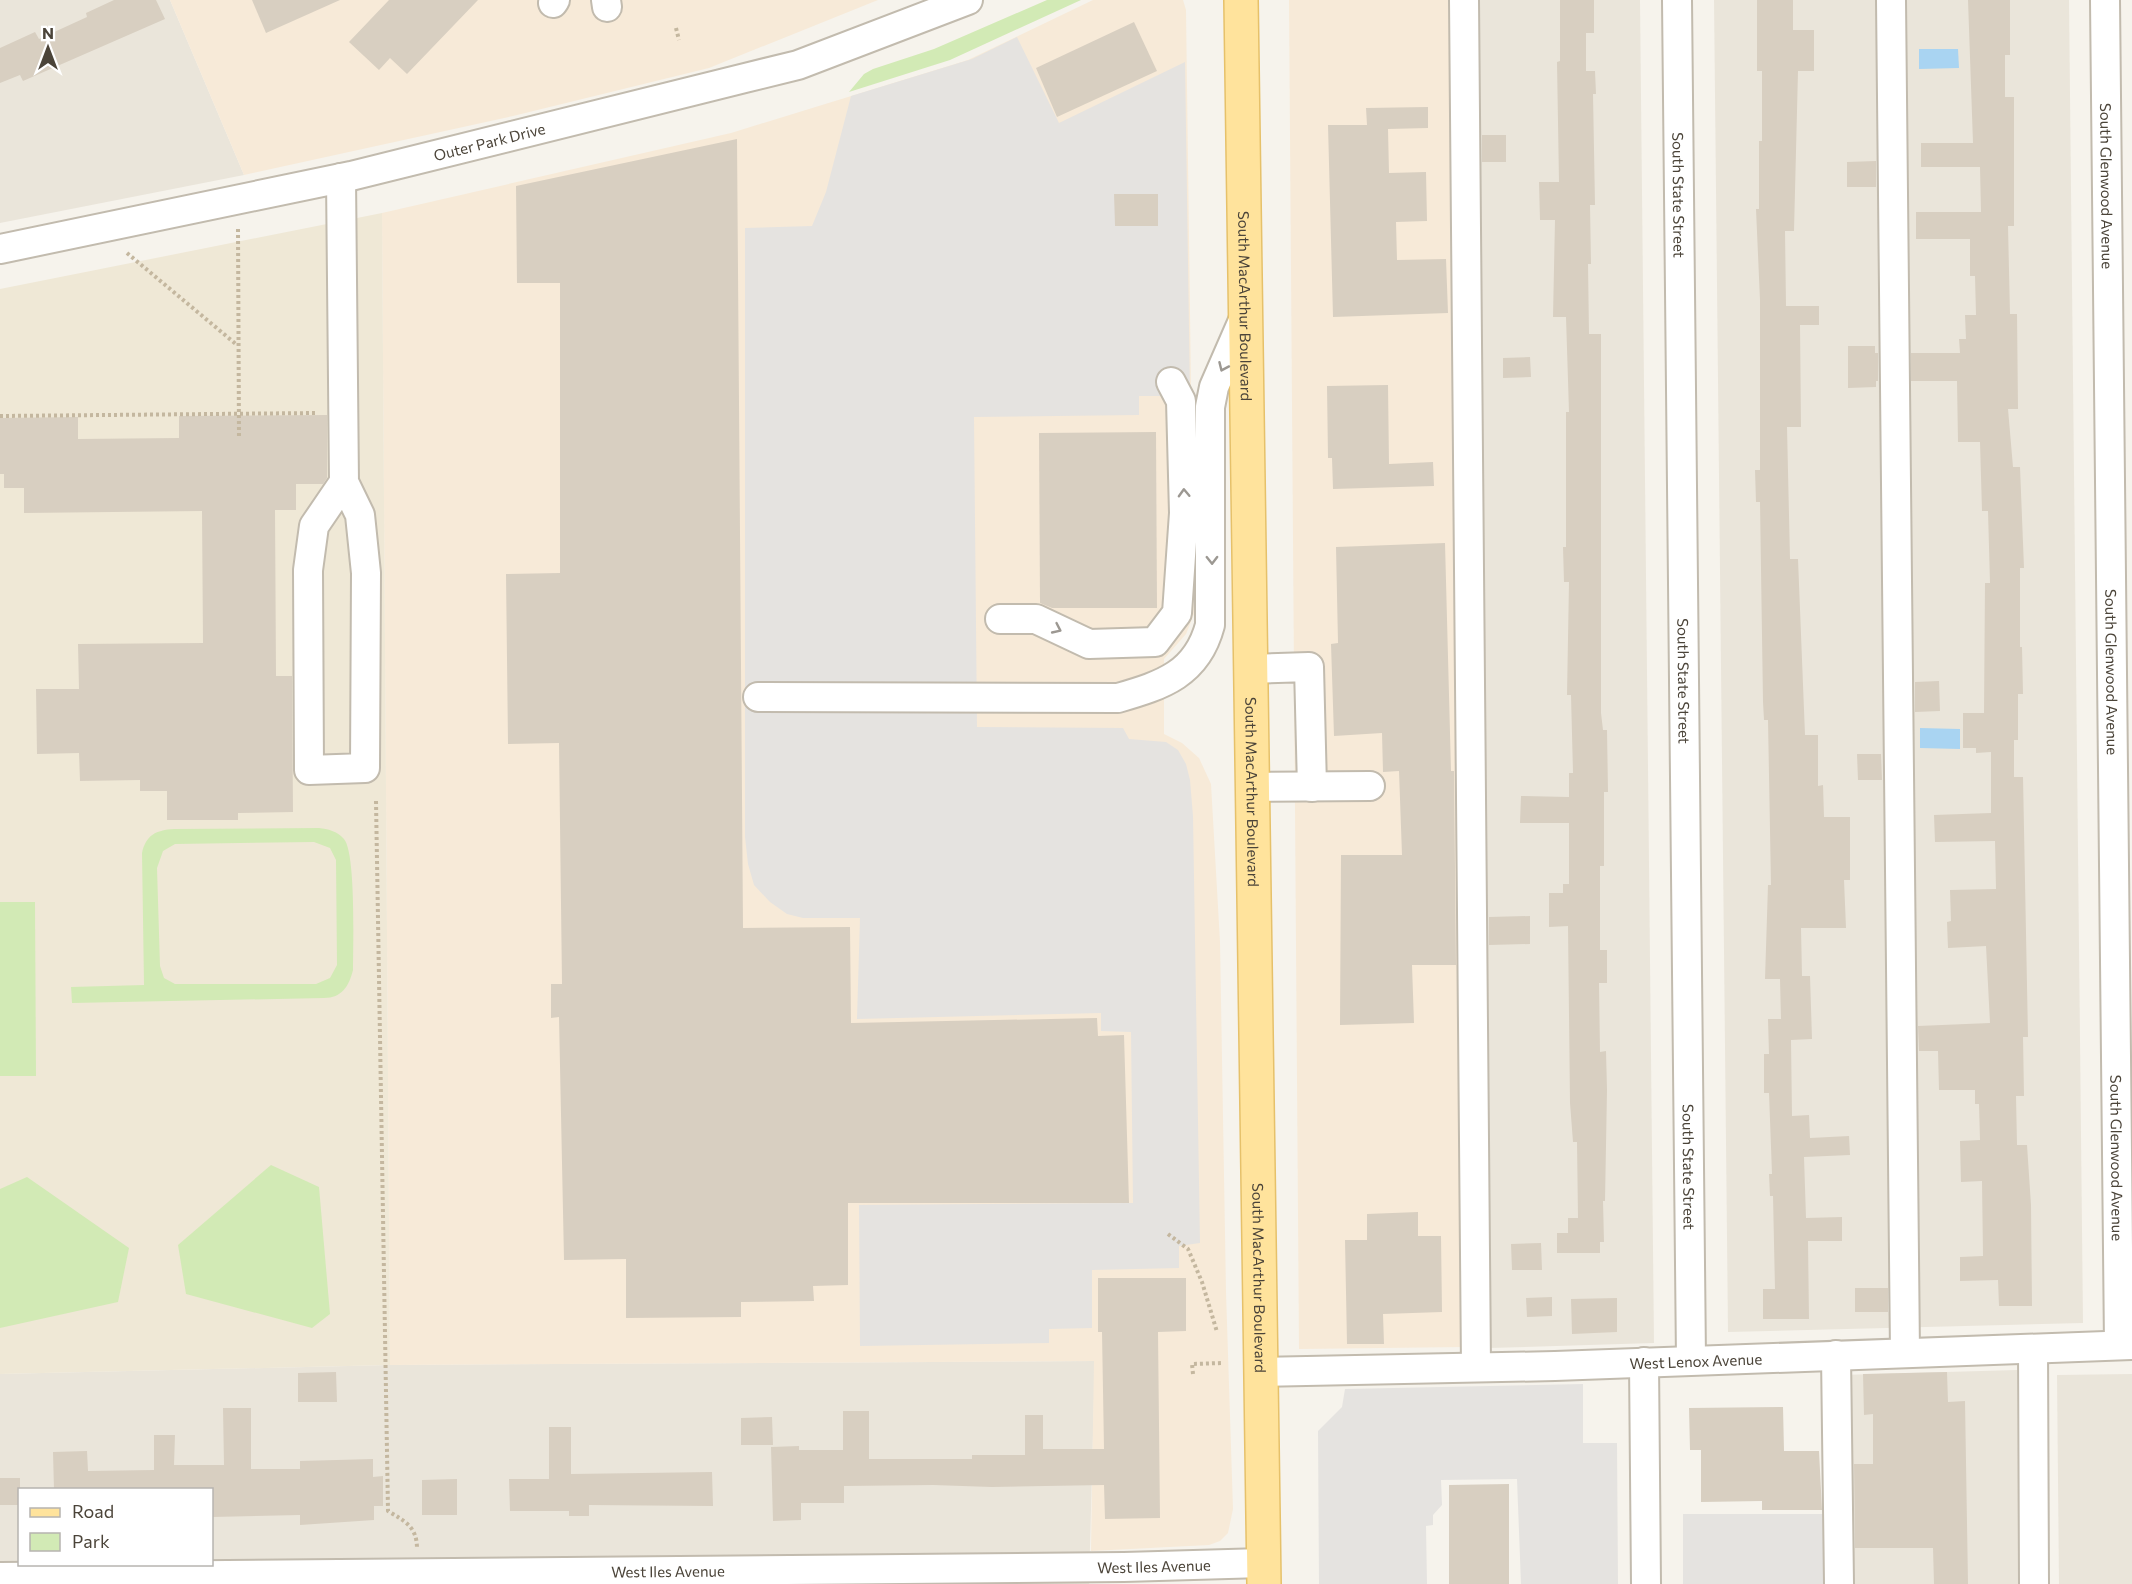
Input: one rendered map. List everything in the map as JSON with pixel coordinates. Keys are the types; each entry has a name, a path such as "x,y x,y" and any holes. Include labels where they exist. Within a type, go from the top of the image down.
{"main road":[{"path":"1222,0 1241,37"},
{"name":"South MacArthur Boulevard","path":"1241,0 1263,1573"}],"street":[{"name":"Outer Park Drive","path":"0,249 341,178 798,65 968,0"},
{"path":"1464,0 1476,1367"},
{"name":"South State Street","path":"1677,0 1691,1360"},
{"path":"1891,0 1905,1353"},
{"name":"South Glenwood Avenue","path":"2105,0 2126,1345"},
{"path":"341,178 344,482 360,515 366,573 365,768 309,770 308,570 314,526 344,482"},
{"path":"758,697 1118,698 1153,688 1178,674 1196,659 1205,643 1212,610 1210,407 1214,387 1246,314"},
{"path":"1000,619 1036,619 1089,644 1155,642 1178,613 1184,502 1181,401 1171,382"},
{"path":"1251,669 1309,667 1312,787"},
{"path":"1252,788 1370,786"},
{"name":"West Lenox Avenue","path":"1261,1372 1644,1362 2126,1345"},
{"path":"2033,1349 2034,1584"},
{"path":"1836,1355 1839,1584"},
{"path":"1644,1362 1646,1584"},
{"name":"West Iles Avenue","path":"0,1577 1092,1567 1263,1573"}],"path":[{"path":"676,28 679,39"},
{"path":"238,229 239,437"},
{"path":"127,253 238,345"},
{"path":"0,416 329,413"},
{"path":"376,801 388,1511 413,1527 417,1536 417,1559"},
{"path":"1168,1234 1188,1249 1202,1282 1217,1332"},
{"path":"1192,1374 1192,1364 1222,1363"}],"shaded area":[{"path":"0,0 170,0 244,175 0,223"},
{"path":"170,0 878,0 709,68 513,116 244,175"},
{"path":"1093,0 1183,0 1186,10 1194,614 1186,634 1164,659 1164,734 1182,743 1199,758 1211,784 1220,942 1226,1292 1233,1509 1228,1533 1220,1541 1209,1545 1091,1551 1094,1361 390,1365 382,213 731,133 968,60"},
{"path":"1289,0 1458,0 1465,1347 1299,1349"},
{"path":"1476,0 1640,0 1654,1343 1489,1348"},
{"path":"1714,0 2069,0 2083,1323 1728,1332"},
{"path":"1017,37 1059,123 1185,62 1190,396 1139,396 1139,415 974,417 977,727 1123,728 1129,739 1166,742 1178,750 1186,764 1190,780 1193,816 1200,1243 1179,1246 1179,1268 1092,1270 1092,1328 1049,1329 1049,1343 860,1346 859,1205 1133,1203 1131,1032 1101,1031 1101,1013 857,1019 860,918 803,918 787,914 770,902 754,885 748,864 745,837 745,228 812,226 826,192 851,96 972,59"},
{"path":"382,213 390,1365 0,1374 0,289"},
{"path":"1095,1361 1089,1584 0,1584 0,1374 390,1365"},
{"path":"2017,1370 2019,1584 1844,1584 1840,1375"},
{"path":"2132,1374 2132,1584 2059,1584 2057,1375"},
{"path":"1583,1384 1583,1443 1617,1443 1618,1584 1521,1584 1517,1479 1441,1480 1442,1505 1433,1515 1433,1525 1426,1526 1427,1584 1319,1584 1318,1431 1342,1407 1345,1389"},
{"path":"1683,1514 1834,1514 1834,1584 1683,1584"}],"green space":[{"path":"1047,0 1081,0 950,60 849,92 864,74 873,69 934,49"},
{"path":"319,828 341,836 348,848 353,901 353,970 344,990 336,996 324,998 72,1003 71,987 144,985 142,853 146,842 157,832 174,829","holes":["314,842 330,848 336,860 337,965 330,978 316,984 175,984 164,978 160,966 157,868 163,851 175,844"]},
{"path":"0,902 35,902 36,1076 0,1076"},
{"path":"271,1165 319,1187 330,1314 312,1328 186,1294 178,1245"},
{"path":"27,1177 129,1248 118,1302 0,1328 0,1189"}],"water":[{"path":"1919,49 1958,49 1959,68 1919,69"},
{"path":"1920,728 1960,729 1960,749 1920,748"}],"building":[{"path":"114,0 156,0 165,19 23,81 20,75 0,83 0,48 35,32 39,39 87,17 86,13"},
{"path":"252,0 340,0 266,33"},
{"path":"389,0 478,0 407,74 390,58 379,70 349,42"},
{"path":"1560,0 1594,0 1594,33 1586,33 1586,71 1595,71 1596,94 1593,94 1595,205 1590,205 1591,264 1588,264 1589,334 1601,334 1601,713 1603,730 1607,730 1608,792 1604,792 1604,866 1600,866 1600,950 1607,950 1607,983 1599,983 1600,1052 1606,1051 1607,1090 1605,1201 1603,1201 1604,1242 1600,1242 1600,1253 1557,1253 1557,1233 1568,1233 1568,1218 1578,1218 1577,1142 1573,1142 1570,1103 1568,926 1549,927 1549,893 1563,893 1563,884 1569,884 1569,823 1520,823 1521,796 1569,797 1569,773 1573,773 1571,695 1567,695 1569,582 1564,582 1563,547 1566,547 1566,412 1569,412 1566,317 1553,317 1555,220 1540,220 1539,182 1559,182 1557,62 1560,61"},
{"path":"1757,0 1793,0 1793,30 1814,30 1814,71 1798,71 1794,231 1785,231 1786,306 1819,306 1819,325 1800,325 1801,427 1787,427 1790,559 1798,559 1805,735 1818,735 1818,786 1823,785 1824,817 1850,817 1850,880 1844,880 1846,928 1801,928 1802,976 1810,976 1812,1039 1791,1040 1792,1116 1809,1115 1810,1138 1849,1136 1850,1155 1804,1157 1806,1218 1842,1217 1842,1241 1808,1241 1809,1319 1763,1319 1763,1289 1775,1289 1773,1196 1770,1196 1769,1174 1772,1174 1769,1093 1764,1093 1764,1054 1769,1054 1768,1019 1781,1019 1780,979 1765,979 1768,885 1771,885 1768,720 1764,720 1763,702 1760,502 1756,502 1755,470 1760,470 1760,300 1756,209 1759,209 1759,141 1762,141 1762,71 1757,71"},
{"path":"1968,0 2010,0 2010,55 2005,55 2005,97 2014,97 2014,226 2008,226 2010,314 2017,314 2018,409 2008,409 2013,467 2020,467 2024,568 2020,568 2020,647 2022,647 2023,694 2018,694 2018,740 2014,740 2014,777 2023,777 2028,1037 2023,1037 2024,1096 2016,1096 2017,1145 2027,1145 2031,1205 2032,1306 1999,1306 1998,1280 1960,1281 1960,1257 1983,1256 1982,1181 1961,1182 1960,1141 1980,1140 1979,1104 1975,1104 1975,1090 1939,1090 1938,1051 1919,1051 1918,1026 1990,1023 1986,946 1948,948 1947,922 1951,921 1950,890 1996,889 1995,841 1935,842 1934,815 1991,813 1991,752 1976,753 1976,748 1963,748 1963,713 1984,713 1985,583 1990,583 1988,511 1982,511 1980,442 1958,442 1957,381 1911,381 1911,353 1960,353 1959,339 1966,339 1965,315 1976,315 1975,276 1970,276 1970,239 1916,239 1916,212 1981,212 1980,167 1921,167 1921,143 1973,143"},
{"path":"1134,22 1157,71 1057,117 1036,68"},
{"path":"1428,107 1428,128 1388,129 1389,173 1426,172 1427,221 1396,222 1397,260 1446,259 1448,313 1333,317 1328,125 1367,125 1366,108"},
{"path":"1482,135 1506,135 1506,162 1482,162"},
{"path":"737,139 743,928 850,927 851,1023 1097,1018 1098,1036 1124,1035 1129,1203 848,1203 848,1285 813,1286 814,1301 741,1302 741,1317 626,1318 626,1259 564,1260 559,1017 551,1018 551,984 562,984 559,743 508,744 506,574 560,573 560,283 517,283 516,186"},
{"path":"1876,161 1876,187 1847,187 1847,162"},
{"path":"1114,194 1158,194 1158,226 1115,226"},
{"path":"1848,346 1875,346 1875,353 1878,353 1876,387 1848,388"},
{"path":"1530,357 1531,377 1503,378 1503,358"},
{"path":"1388,385 1389,464 1433,462 1434,486 1333,489 1332,458 1328,458 1327,386"},
{"path":"327,415 327,478 323,484 296,484 296,510 275,510 276,676 292,676 293,812 238,813 238,820 167,820 167,791 140,791 140,780 80,781 79,753 37,754 36,689 79,689 78,644 203,643 202,511 24,513 24,488 4,488 4,474 0,474 0,418 78,417 78,439 179,438 179,416"},
{"path":"1156,432 1157,608 1052,608 1040,603 1039,433"},
{"path":"1445,543 1451,771 1454,771 1456,965 1412,965 1414,1023 1340,1025 1341,855 1402,855 1399,771 1383,772 1382,733 1334,736 1331,644 1338,643 1336,547"},
{"path":"1939,681 1940,711 1915,712 1915,682"},
{"path":"1857,754 1881,754 1882,780 1858,780"},
{"path":"1530,916 1530,944 1489,945 1489,917"},
{"path":"1418,1212 1418,1236 1441,1236 1442,1312 1383,1314 1384,1344 1347,1344 1345,1240 1367,1240 1367,1214"},
{"path":"1541,1243 1542,1270 1512,1270 1511,1244"},
{"path":"1098,1278 1186,1278 1186,1331 1158,1332 1160,1518 1105,1519 1104,1485 992,1487 933,1485 844,1486 844,1503 801,1503 801,1520 773,1521 771,1447 799,1446 799,1450 843,1450 843,1411 869,1411 869,1459 972,1459 972,1455 1025,1455 1025,1415 1043,1415 1043,1449 1104,1449 1102,1332 1098,1332"},
{"path":"1855,1288 1888,1288 1888,1312 1855,1312"},
{"path":"1552,1297 1552,1316 1527,1317 1526,1298"},
{"path":"1617,1298 1617,1332 1572,1334 1571,1299"},
{"path":"336,1372 337,1402 298,1402 298,1373"},
{"path":"1947,1372 1948,1402 1965,1401 1968,1584 1934,1584 1933,1548 1855,1548 1854,1464 1873,1464 1873,1414 1864,1415 1863,1374"},
{"path":"1783,1407 1784,1451 1819,1451 1822,1510 1762,1510 1762,1501 1701,1502 1701,1450 1690,1450 1689,1408"},
{"path":"223,1408 251,1408 251,1469 300,1469 300,1461 373,1459 373,1477 383,1476 383,1506 374,1506 374,1520 300,1525 300,1515 213,1517 213,1488 54,1488 53,1452 87,1451 88,1471 154,1470 154,1435 175,1435 174,1465 224,1465"},
{"path":"772,1417 773,1445 741,1445 741,1418"},
{"path":"549,1427 571,1427 571,1474 712,1472 713,1506 589,1505 589,1516 569,1516 569,1511 510,1511 509,1479 549,1479"},
{"path":"0,1478 20,1478 18,1505 0,1505"},
{"path":"457,1479 457,1515 422,1515 422,1480"},
{"path":"1509,1484 1509,1584 1449,1584 1449,1485"}]}
